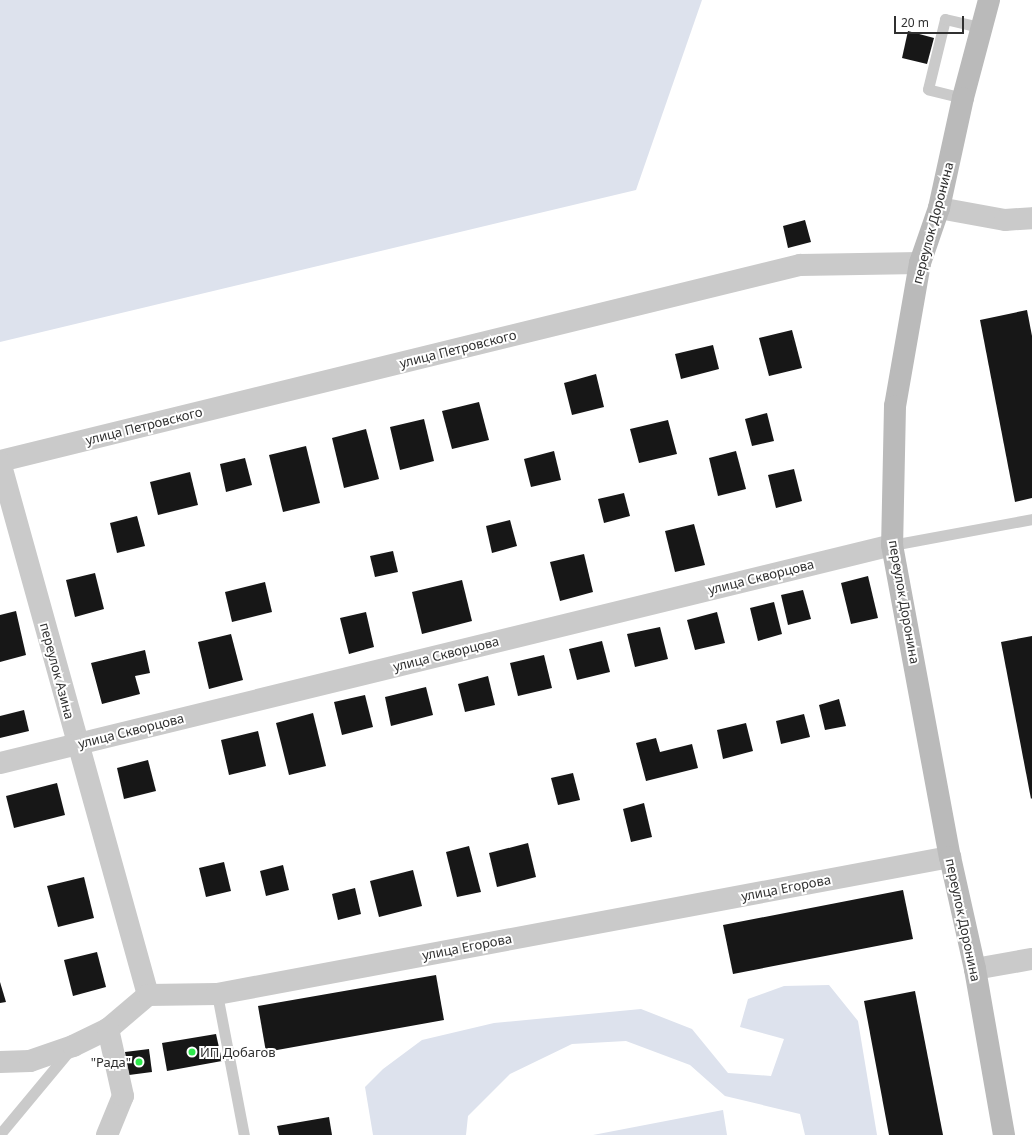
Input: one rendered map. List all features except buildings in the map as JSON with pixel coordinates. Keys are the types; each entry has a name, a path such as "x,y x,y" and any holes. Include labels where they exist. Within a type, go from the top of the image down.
{"main road":[{"name":"переулок Доронина","path":"989,0 963,98 938,208 920,263 895,406 892,545 950,857 975,969 1004,1135"}],"street":[{"path":"938,208 1005,220 1032,218"},
{"name":"улица Петровского","path":"0,462 800,265 920,263"},
{"name":"переулок Азина","path":"0,462 77,744 148,995"},
{"name":"улица Скворцова","path":"0,763 892,545"},
{"name":"улица Егорова","path":"148,995 217,994 950,857"},
{"path":"975,969 1032,959"},
{"path":"0,1062 30,1061 73,1046 108,1029 148,995"},
{"path":"107,1135 122,1096 108,1029"}],"lane":[{"path":"963,98 928,89 945,19 981,27"},
{"path":"892,545 1032,519"},
{"path":"217,994 244,1135"},
{"path":"0,1134 73,1046"}],"shaded area":[{"path":"0,0 702,0 636,190 0,342"},
{"path":"829,985 858,1021 877,1135 805,1135 800,1114 725,1096 690,1065 626,1041 572,1044 510,1074 468,1116 466,1135 373,1135 365,1087 383,1069 422,1040 494,1023 641,1009 692,1029 728,1073 771,1076 784,1039 740,1027 748,999 784,986"},
{"path":"723,1110 727,1135 593,1135"}],"place":[{"name":"ИП Добагов","path":"192,1052"},
{"name":"\"Рада\"","path":"139,1062"}]}
